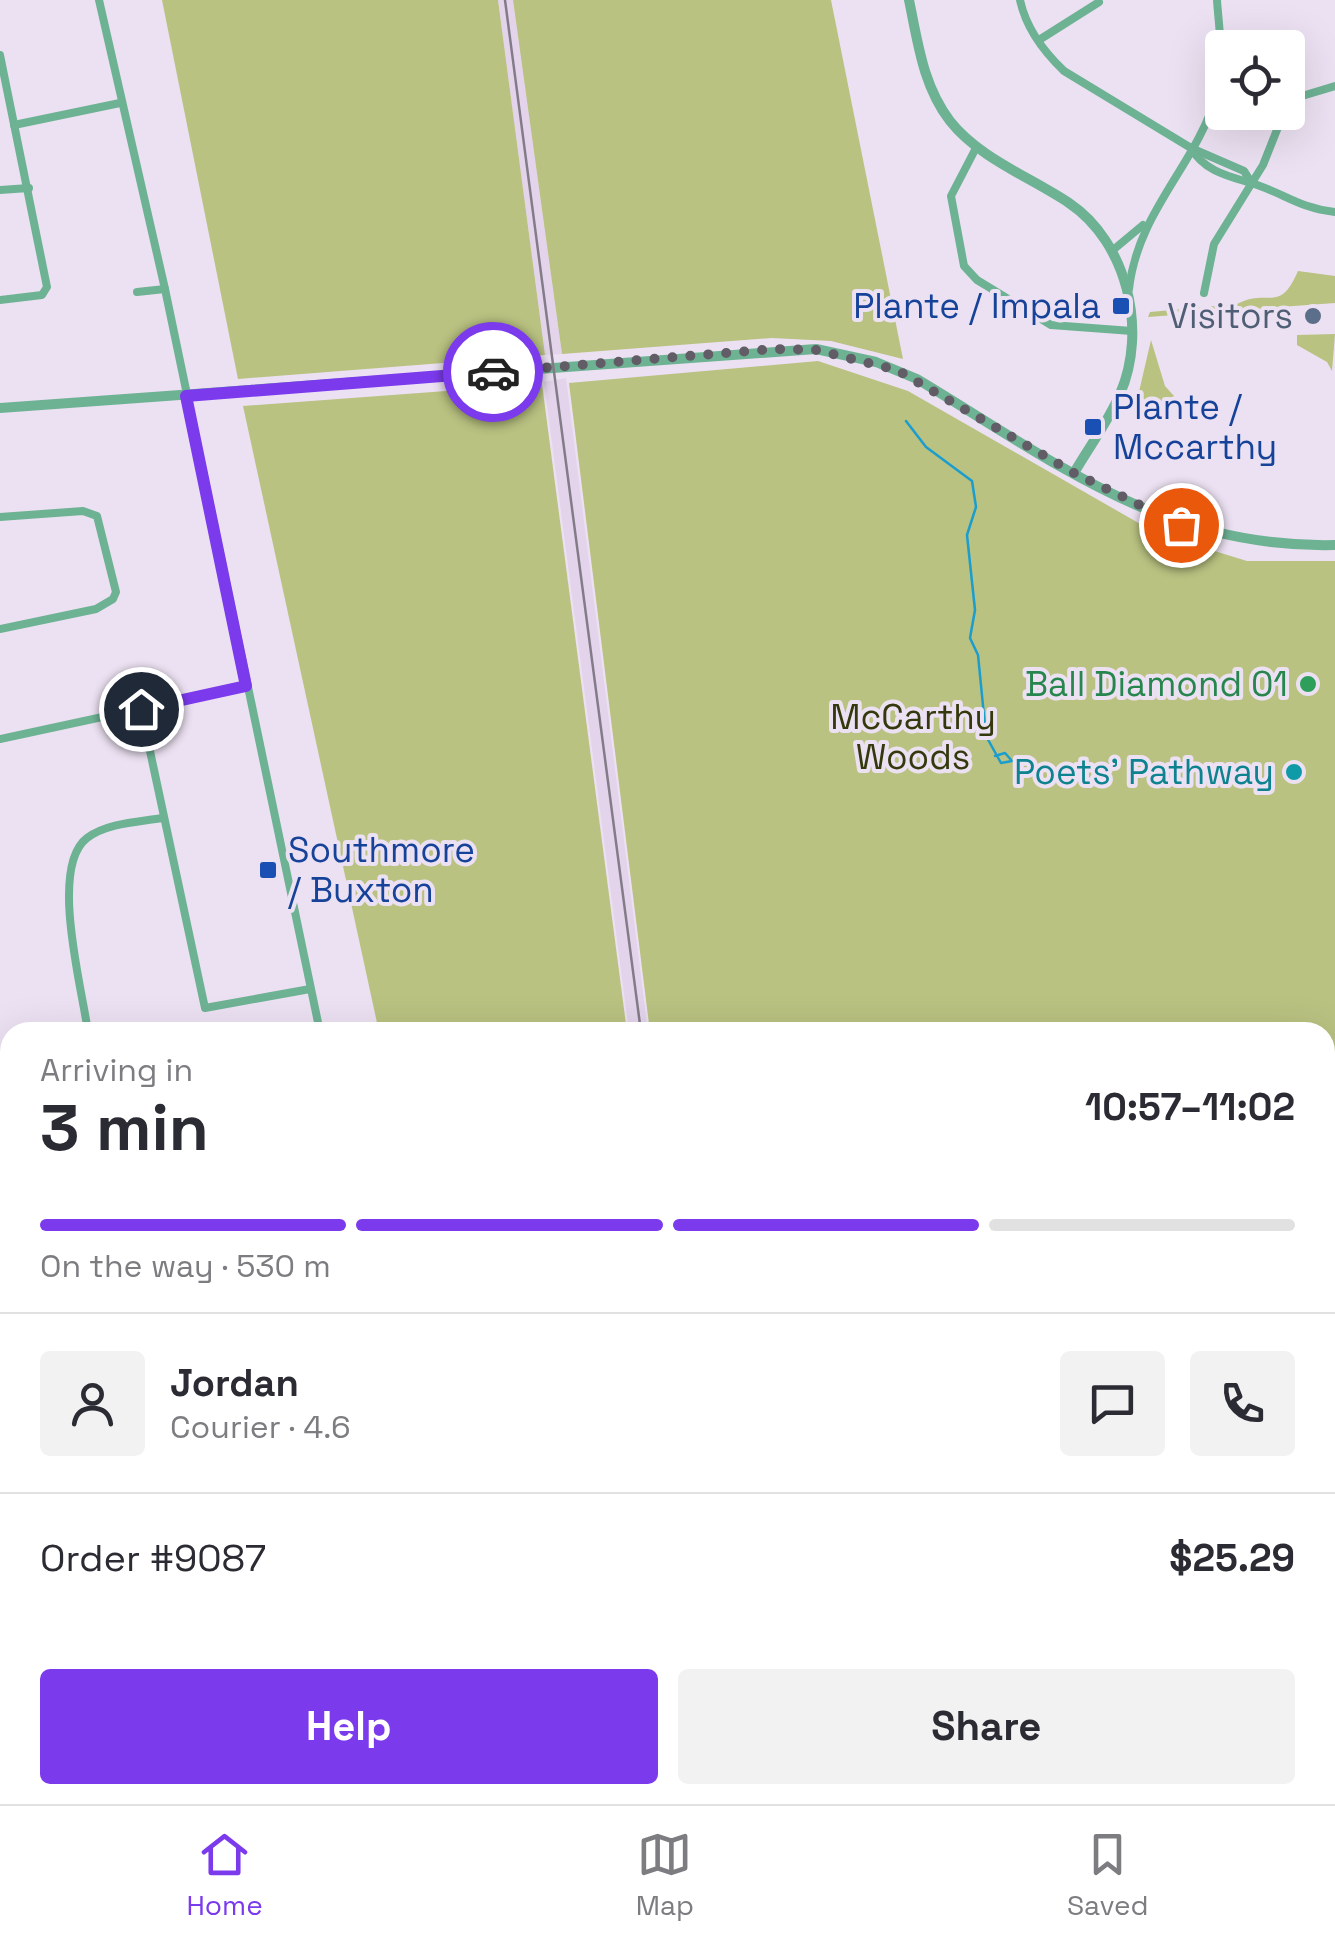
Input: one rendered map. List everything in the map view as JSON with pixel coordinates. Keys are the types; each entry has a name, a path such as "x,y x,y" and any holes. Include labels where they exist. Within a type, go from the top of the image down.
{"street":[{"path":"99,0 165,289 318,1022"},
{"path":"909,0 927,84 948,119 977,146 1074,206 1113,250 1128,296 1132,330 1122,391 1074,473"},
{"path":"1020,0 1023,15 1038,40 1064,71 1191,148 1244,171 1251,182 1293,204 1335,212"},
{"path":"1128,296 1146,222 1191,148 1218,90 1217,0"},
{"path":"1038,40 1099,2"},
{"path":"0,54 47,286 42,294 0,300"},
{"path":"1305,95 1335,86"},
{"path":"14,125 120,103"},
{"path":"1204,293 1214,244 1263,165 1278,130"},
{"path":"977,146 952,196 964,266 977,280 1051,325 1132,330"},
{"path":"0,190 29,188"},
{"path":"1113,250 1146,222"},
{"path":"136,292 165,289"},
{"path":"0,408 816,350 897,370 1156,516 1206,533 1287,546 1335,544"},
{"path":"0,517 83,511 97,516 116,592 114,600 96,609 0,629"},
{"path":"0,739 246,686"},
{"path":"141,709 205,1008 310,989"},
{"path":"86,1022 67,894 73,853 87,838 106,829 162,818"}],"shaded area":[{"path":"498,0 513,0 562,354 545,355"},
{"path":"566,378 647,1022 628,1022 544,382"}],"green space":[{"path":"162,0 498,0 545,355 238,379"},
{"path":"513,0 831,0 903,359 831,341 772,338 562,354"},
{"path":"1298,271 1335,276 1335,303 1148,317 1150,312 1279,296"},
{"path":"1335,334 1332,371 1327,362 1297,345 1297,335"},
{"path":"1151,340 1165,386 1174,396 1170,414 1138,396"},
{"name":"McCarthy Woods","path":"818,361 908,391 1156,533 1247,561 1335,561 1335,1022 649,1022 569,383"},
{"path":"542,384 626,1022 377,1022 243,406"}],"waterway":[{"path":"906,421 926,447 972,481 976,507 967,535 975,610 970,638 978,655 986,736 1001,763 1012,761 1005,753 995,756"}],"railway":[{"path":"505,0 640,1022"}],"way so far":[{"path":"493,372 774,349 816,350 876,362 917,379 1074,473 1181,525"}],"place":[{"name":"Plante / Impala","path":"1121,306"},
{"name":"Visitors","path":"1313,316"},
{"name":"Plante / Mccarthy","path":"1093,427"},
{"name":"Ball Diamond 01","path":"1308,684"},
{"name":"Poets' Pathway","path":"1294,772"},
{"name":"Southmore / Buxton","path":"268,870"}],"route":[{"path":"141,709 246,686 186,396 493,372"}]}
